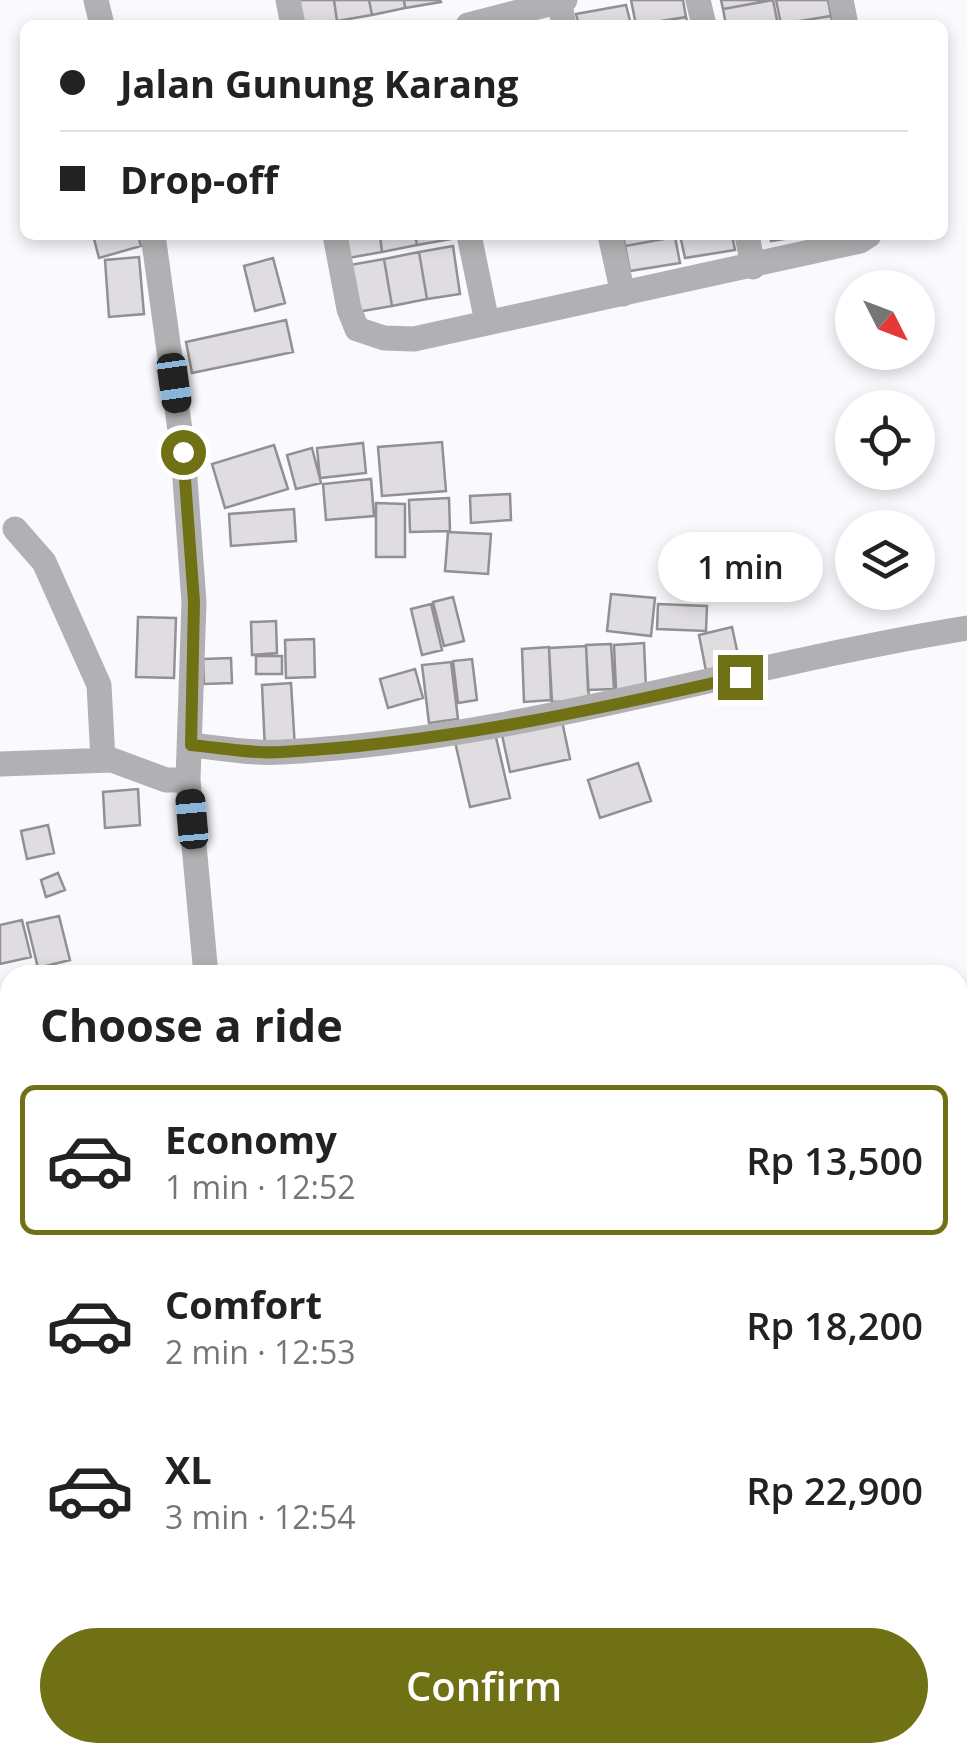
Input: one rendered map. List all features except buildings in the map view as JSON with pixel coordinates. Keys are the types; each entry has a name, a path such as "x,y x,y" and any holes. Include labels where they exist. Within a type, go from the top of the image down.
{"street":[{"path":"487,20 561,0"},
{"path":"154,240 184,471 194,602 188,780 205,965"},
{"path":"336,240 348,308 358,330 384,338 414,339 863,240"},
{"path":"469,240 487,322"},
{"path":"611,240 623,294"},
{"path":"748,240 754,267"},
{"path":"15,528 44,562 99,685 103,760"},
{"path":"191,745 279,752 422,736 626,702 967,628"},
{"path":"0,764 103,760 166,780 188,780"}],"route":[{"path":"183,452 194,602 191,745 279,752 422,736 626,702 740,677"}]}
